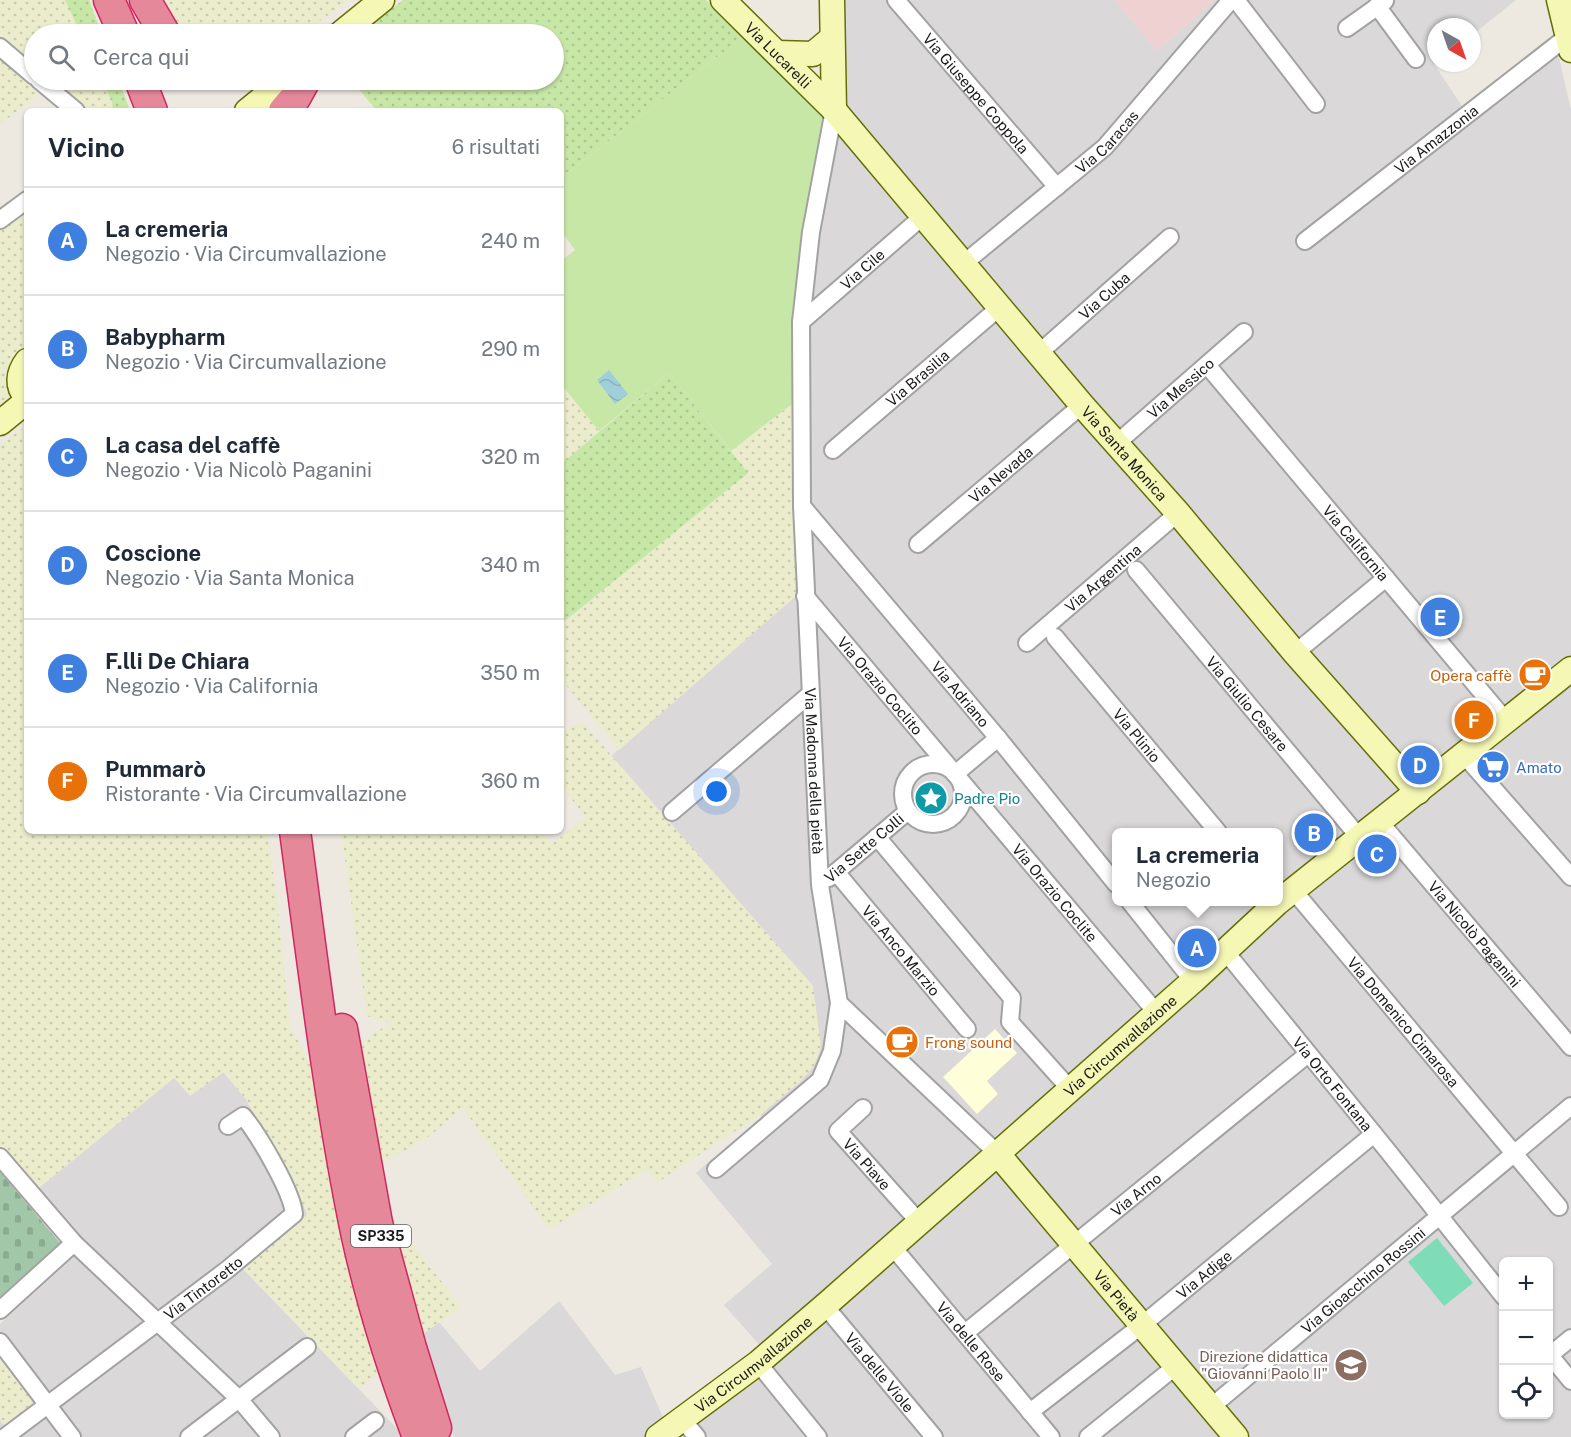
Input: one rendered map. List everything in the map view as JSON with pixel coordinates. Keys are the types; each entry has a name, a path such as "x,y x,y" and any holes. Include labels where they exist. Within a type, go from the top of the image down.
{"highway":[{"path":"94,0 102,24"},
{"path":"109,0 120,24"},
{"path":"126,0 137,24"},
{"path":"145,0 159,24"},
{"path":"129,90 136,108"},
{"path":"145,90 151,108"},
{"path":"164,90 171,108"},
{"path":"287,108 299,90"},
{"name":"SP335","path":"295,834 332,1032 377,1223 438,1437"},
{"name":"SP335","path":"314,834 332,1032 356,1233 381,1328 418,1437"}],"street":[{"path":"352,24 382,0"},
{"name":"Via Lucarelli","path":"723,0 834,110"},
{"path":"832,0 834,110"},
{"name":"Via Giuseppe Coppola","path":"896,0 1057,187"},
{"name":"Via Caracas","path":"963,264 1105,147 1231,0"},
{"path":"1236,0 1316,104"},
{"path":"1559,0 1569,43"},
{"path":"1347,28 1382,3 1416,59"},
{"path":"777,53 813,54 832,38"},
{"name":"Via Amazzonia","path":"1305,241 1569,43"},
{"path":"0,47 24,67"},
{"path":"51,90 72,108"},
{"path":"251,108 273,90"},
{"name":"Via Santa Monica","path":"834,110 1082,405 1418,792"},
{"name":"Via Madonna della pietà","path":"834,110 811,232 801,322 802,506 820,885 839,1003"},
{"path":"0,220 24,202"},
{"name":"Via Cile","path":"801,322 922,217"},
{"name":"Via Cuba","path":"1039,353 1170,237"},
{"name":"Via Brasilia","path":"833,450 1000,306"},
{"name":"Via Messico","path":"1116,443 1244,332"},
{"path":"24,364 19,377 24,394"},
{"name":"Via California","path":"1207,364 1506,721"},
{"path":"0,423 24,403"},
{"name":"Via Nevada","path":"918,544 1082,405"},
{"name":"Via Adriano","path":"802,506 998,738 1112,879"},
{"name":"Via Argentina","path":"1027,643 1178,513"},
{"name":"Via Giulio Cesare","path":"1136,570 1359,837"},
{"path":"1295,653 1386,578"},
{"name":"Via Orazio Coclito","path":"806,596 955,774"},
{"name":"Via Plinio","path":"1055,637 1215,828"},
{"name":"Via Circumvallazione","path":"1283,897 1506,721 1568,677"},
{"path":"672,812 810,694"},
{"path":"955,774 998,738"},
{"path":"1464,755 1570,873"},
{"name":"Via Sette Colli","path":"938,764 955,774 962,791 958,810 951,817 943,822 924,822 915,818 908,811 904,802 905,782 918,767 938,764"},
{"name":"Via Orazio Coclite","path":"955,774 1156,1012"},
{"name":"Via Sette Colli","path":"820,885 908,811"},
{"name":"Via Nicolò Paganini","path":"1379,821 1571,1047"},
{"path":"877,837 1012,998 1010,1022 1070,1089"},
{"name":"Via Anco Marzio","path":"836,872 968,1029"},
{"name":"Via Domenico Cimarosa","path":"1283,899 1515,1153"},
{"path":"1133,906 1193,981"},
{"name":"Via Circumvallazione","path":"671,1427 758,1363 825,1306 1193,981 1273,906"},
{"name":"Via Orto Fontana","path":"1225,951 1499,1292"},
{"path":"839,1003 997,1153"},
{"path":"716,1169 820,1080 832,1051 839,1003"},
{"name":"Via Arno","path":"965,1333 1308,1054"},
{"name":"Via Gioacchino Rossini","path":"1211,1407 1571,1106"},
{"name":"Via Piave","path":"864,1108 838,1131 920,1222"},
{"name":"Via Tintoretto","path":"5,1437 228,1269 294,1214 288,1192 252,1127 243,1116 228,1126"},
{"name":"Via Adige","path":"1030,1412 1142,1325 1374,1134"},
{"name":"Via Pietà","path":"997,1153 1236,1437"},
{"path":"1515,1153 1559,1207"},
{"path":"0,1157 74,1243 239,1399 271,1437"},
{"path":"0,1310 74,1243"},
{"name":"Via delle Rose","path":"892,1246 1052,1437"},
{"name":"Via delle Viole","path":"825,1306 934,1437"},
{"path":"1553,1351 1571,1338"},
{"path":"0,1342 72,1437"},
{"path":"189,1437 307,1347"},
{"path":"1553,1359 1571,1381"},
{"path":"758,1363 818,1437"},
{"path":"1088,1437 1176,1366"},
{"path":"354,1437 375,1421"},
{"path":"671,1427 698,1437"}],"shaded area":[{"path":"0,0 65,0 76,24 24,24 24,59 0,39"},
{"path":"153,0 349,0 316,24 168,24"},
{"path":"825,0 1115,0 1157,51 1214,0 1516,0 1481,28 1481,18 1427,18 1427,72 1439,72 1464,109 1555,40 1571,110 1571,1437 454,1437 417,1338 439,1322 480,1371 559,1301 615,1375 641,1367 665,1422 763,1349 724,1305 772,1264 696,1173 761,1125 761,1114 800,1082 813,986 611,756 797,595 792,404 797,286 825,113"},
{"path":"1115,0 1214,0 1157,51"},
{"path":"0,53 24,74 24,90 44,91 0,124"},
{"path":"63,90 107,90 113,108 84,108"},
{"path":"24,208 24,362 10,392 13,403 0,414 0,226"},
{"path":"564,388 599,431 564,461"},
{"path":"792,404 797,595 619,750 564,683 564,623 747,473 731,451"},
{"path":"24,427 24,834 267,834 276,890 290,1027 316,1072 390,1023 367,1016 341,834 544,834 552,844 586,817 564,790 564,731 575,725 584,724 813,986 821,1047 814,1066 800,1082 761,1114 657,1183 647,1170 549,1229 463,1108 427,1138 360,1176 461,1307 403,1348 359,1389 242,1267 307,1215 294,1181 245,1098 224,1072 190,1096 174,1078 35,1191 0,1150 0,445"},
{"path":"995,1029 1017,1053 987,1081 998,1094 977,1114 943,1077"},
{"path":"223,1072 245,1098 294,1181 308,1215 242,1268 405,1437 0,1437 0,1324 84,1248 35,1191 174,1078"},
{"path":"0,1355 39,1406 7,1430 0,1420"}],"green space":[{"path":"65,0 89,0 98,24 76,24"},
{"path":"403,0 706,0 743,37 564,176 564,108 374,108 359,90 564,90 564,24 373,24"},
{"path":"743,37 825,113 797,285 792,404 731,451 669,373 599,431 564,388 564,259 575,250 564,235 564,176"},
{"path":"107,90 123,90 129,108 113,108"},
{"path":"669,373 748,473 564,622 564,461"},
{"path":"0,1172 60,1243 0,1297"},
{"path":"1437,1238 1473,1283 1444,1306 1408,1262"}],"water":[{"path":"609,370 628,394 615,404 597,380"}],"place":[{"name":"F.lli De Chiara","path":"1440,617"},
{"name":"Opera caffè","path":"1535,675"},
{"name":"Pummarò","path":"1474,720"},
{"name":"Coscione","path":"1420,765"},
{"name":"Amato","path":"1493,767"},
{"name":"Padre Pio","path":"931,798"},
{"name":"Babypharm","path":"1314,833"},
{"name":"La casa del caffè","path":"1377,854"},
{"name":"La cremeria","path":"1197,948"},
{"name":"Frong sound","path":"902,1042"},
{"name":"Direzione didattica \"Giovanni Paolo II\"","path":"1351,1365"}]}
